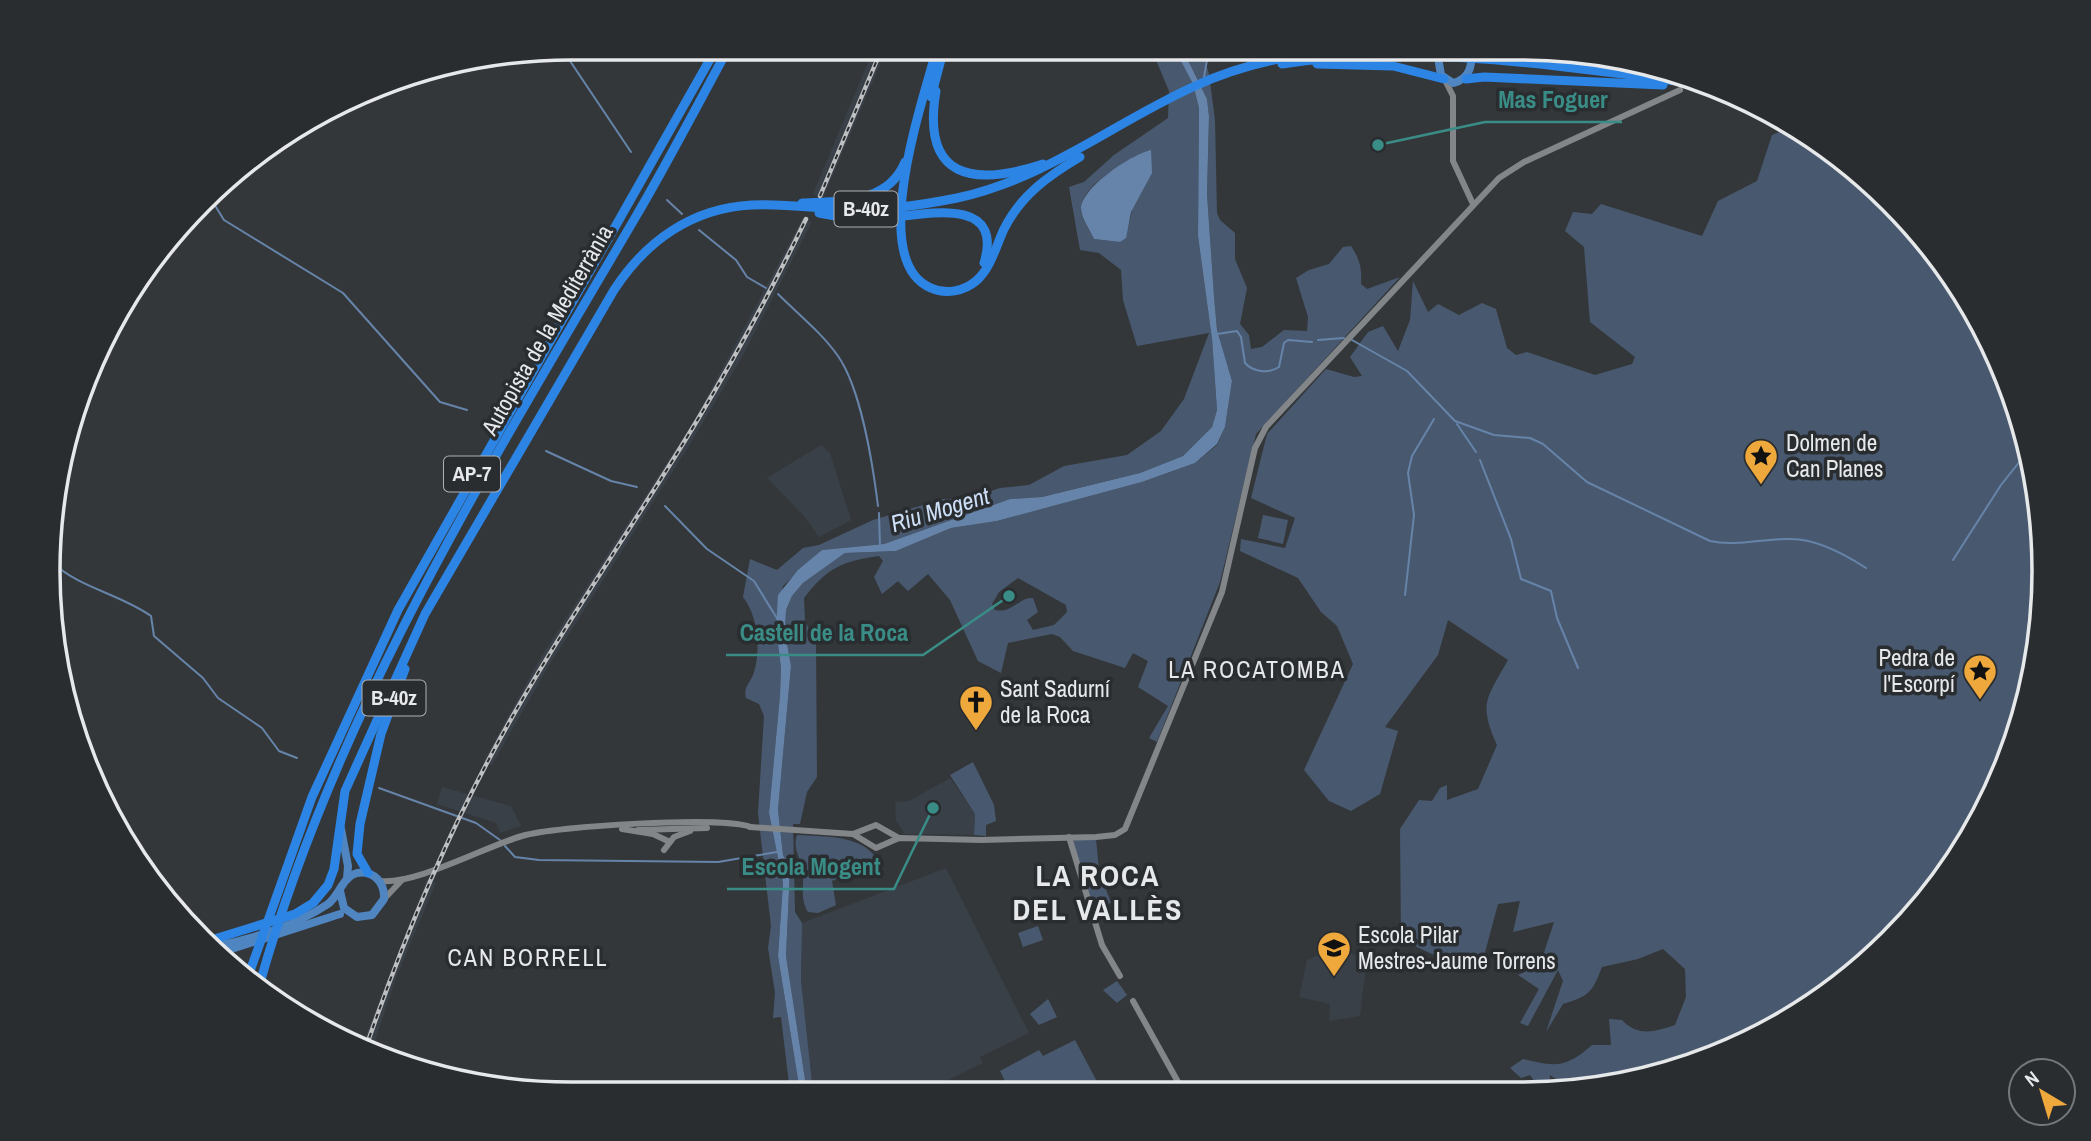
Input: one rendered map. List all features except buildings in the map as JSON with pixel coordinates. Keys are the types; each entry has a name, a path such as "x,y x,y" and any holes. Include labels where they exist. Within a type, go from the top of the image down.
{"highway":[{"name":"Autopista de la Mediterrània","path":"250,968 337,737 398,610 446,519 651,169 710,60"},
{"name":"Autopista de la Mediterrània","path":"262,978 281,914 324,796 408,616 502,444 655,184 722,60"},
{"path":"934,60 906,186 903,237 909,267 922,283 944,291 965,288 985,271 1007,223 1023,199 1046,178 1091,147 1164,104 1229,75 1290,60"},
{"path":"906,186 941,60"},
{"path":"1284,61 1298,60"},
{"path":"1496,60 1627,71"},
{"path":"1284,61 1394,66 1444,79"},
{"path":"1518,62 1658,79"},
{"path":"936,79 932,122 935,144 945,159 960,170 977,174 1010,172 1091,147"},
{"path":"1464,79 1673,83"},
{"path":"755,204 851,201 869,196 897,177 914,141"},
{"name":"B-40z","path":"339,816 350,777 420,625 607,301 644,252 666,233 689,220 720,210 755,204 859,210 923,204 1009,183 1091,147"},
{"name":"B-40z","path":"644,252 686,225 723,213 753,210 890,213 960,202 1021,183 1091,147"},
{"path":"819,213 874,219 944,211 960,212 972,218 983,231 986,258 979,272 965,283 939,286 927,281 915,269 903,237"},
{"name":"B-40z","path":"368,873 359,863 356,847 375,759 397,688 446,579"},
{"path":"216,938 295,914 321,896 332,877 339,816"}],"main road":[{"path":"1437,60 1444,79 1453,83 1464,79 1471,68 1471,60"},
{"path":"339,816 348,866 347,879"},
{"path":"223,945 288,923 329,903 353,874 368,873 380,881 384,899 372,915 357,917 344,913 288,923"},
{"path":"340,891 344,913"},
{"path":"229,951 344,913"}],"street":[{"path":"1444,79 1453,96 1453,161 1473,204"},
{"path":"1453,96 1464,79"},
{"path":"853,834 876,848 899,838 982,840 1108,836 1129,825 1223,592 1255,448 1262,433 1499,178 1524,162 1680,90"},
{"path":"621,828 643,825 751,827 853,834 876,825 899,838"},
{"path":"643,825 666,829"},
{"path":"380,881 403,880 523,836 553,830 704,826"},
{"path":"621,828 653,834 668,840 704,826"},
{"path":"666,829 668,840"},
{"path":"666,829 668,840"},
{"path":"866,829 866,843"},
{"path":"885,831 885,842"},
{"path":"1069,837 1102,945 1119,976"},
{"path":"384,899 403,880"},
{"path":"1133,1001 1178,1082"}],"shaded area":[{"path":"869,60 882,60 823,198 813,194"},
{"path":"1156,60 1180,60 1193,84 1199,108 1198,236 1212,339 1217,410 1212,427 1183,456 1140,473 1042,497 1010,499 884,544 822,550 783,586 776,628 781,668 780,695 769,813 783,883 778,956 798,1082 789,1082 781,1017 773,1018 775,993 768,948 771,926 758,813 764,716 759,704 746,698 745,694 754,672 757,653 755,623 743,597 750,559 777,570 803,548 819,545 873,520 943,499 967,499 1000,488 1029,485 1064,466 1127,455 1161,431 1184,399 1209,333 1137,346 1123,300 1121,270 1099,253 1080,250 1069,187 1084,182 1114,155 1168,118 1169,91","holes":["1131,160 1133,192 1129,222 1120,242 1094,239 1082,215 1081,207 1088,192 1101,179"]},
{"path":"1180,60 1188,60 1207,99 1209,116 1207,194 1217,330 1232,381 1225,427 1217,444 1195,463 1142,482 997,521 951,528 896,551 845,553 803,583 792,596 786,610 785,632 791,666 778,810 783,855 790,869 786,956 805,1082 798,1082 778,956 783,883 769,813 780,695 781,668 776,628 778,595 798,570 822,550 884,544 1010,499 1042,497 1140,473 1183,456 1212,427 1217,410 1212,339 1198,236 1199,108 1193,84"},
{"path":"1188,60 1205,60 1209,74 1215,120 1217,213 1220,220 1235,233 1235,259 1247,288 1240,324 1249,335 1251,349 1262,347 1284,330 1307,331 1308,317 1296,278 1309,270 1329,264 1343,247 1351,246 1354,251 1360,264 1361,284 1367,289 1400,277 1256,434 1220,582 1157,742 1149,738 1168,706 1138,687 1148,661 1133,653 1125,668 1073,651 1060,637 1052,634 1008,643 1001,673 978,661 950,600 928,574 908,591 898,581 882,594 874,577 883,561 879,556 855,560 836,568 820,579 804,598 805,621 816,643 817,777 807,792 800,824 793,824 795,912 802,923 801,980 812,1082 805,1082 786,956 790,869 783,855 778,810 791,666 785,632 786,610 792,596 803,583 845,553 896,551 951,528 997,521 1142,482 1195,463 1217,445 1225,427 1232,381 1217,330 1207,194 1207,99","holes":["1018,578 1066,605 1067,612 1054,625 1033,630 1027,620 1038,612 1033,598 1001,611 995,610 992,604 999,592"]},
{"path":"1781,131 1804,146 1832,165 1882,209 1926,259 1945,287 1979,344 1993,375 2022,471 2030,537 2032,570 2027,637 2014,703 1993,766 1979,797 1945,854 1926,882 1882,932 1832,976 1747,1029 1685,1054 1620,1072 1587,1077 1557,1080 1550,1075 1550,1080 1534,1081 1530,1075 1521,1078 1510,1068 1523,1059 1560,1064 1575,1058 1592,1045 1611,1045 1609,1019 1622,1020 1640,1031 1660,1030 1675,1025 1686,997 1685,969 1663,949 1638,959 1602,967 1588,992 1563,1004 1546,1032 1563,981 1558,970 1528,1026 1520,1023 1539,989 1518,975 1540,965 1554,922 1513,932 1520,901 1498,904 1484,956 1471,958 1441,956 1422,950 1401,938 1400,829 1419,800 1432,801 1440,788 1447,785 1447,800 1478,789 1497,745 1488,719 1487,701 1508,660 1448,620 1438,655 1385,727 1398,731 1380,794 1351,811 1329,801 1304,770 1353,664 1337,626 1321,612 1298,578 1240,551 1241,539 1285,548 1295,518 1251,498 1267,434 1326,369 1354,377 1362,376 1350,357 1368,332 1383,326 1398,351 1410,320 1413,281 1428,312 1438,304 1459,315 1482,303 1496,309 1507,348 1516,355 1527,352 1595,375 1632,364 1635,357 1590,322 1584,247 1565,231 1573,212 1592,214 1601,204 1702,236 1718,201 1757,181 1772,135"},
{"path":"1151,150 1152,173 1131,212 1126,238 1120,242 1094,239 1081,212 1084,199 1109,173 1132,158"},
{"path":"803,218 812,222 742,357 689,446 551,662 492,765 484,761 539,660 694,421"},
{"path":"821,445 830,453 851,520 819,537 805,517 767,478"},
{"path":"1263,515 1288,520 1283,544 1258,538"},
{"path":"973,762 994,805 996,821 986,825 986,836 974,835 975,814 950,775"},
{"path":"950,778 975,814 974,835 905,834 896,821 895,802 909,801"},
{"path":"442,787 511,806 521,826 500,833 496,823 437,804"},
{"path":"797,835 831,837 854,842 864,846 879,862 832,881 836,905 818,913 808,912 803,897 802,868 796,850"},
{"path":"1096,839 1099,870 1111,903 1091,909 1072,845 1074,840"},
{"path":"946,868 1029,1033 980,1057 983,1063 944,1082 812,1082 801,980 802,923"},
{"path":"427,879 436,883 396,978 374,1043 365,1038"},
{"path":"1038,926 1043,940 1023,947 1018,933"},
{"name":"Escola Pilar Mestres-Jaume Torrens","path":"1334,948 1367,958 1360,1016 1329,1021 1330,1004 1299,997 1307,960"},
{"path":"1117,981 1127,995 1117,1003 1103,990"},
{"path":"1048,999 1057,1017 1039,1025 1030,1014"},
{"path":"1075,1040 1097,1082 1006,1082 1000,1071 1039,1050 1043,1056"}],"waterway":[{"path":"569,60 631,152"},
{"path":"1204,77 1207,60"},
{"path":"667,200 682,214"},
{"path":"214,204 224,220 343,293 440,402 467,410"},
{"path":"699,230 736,260 747,277 766,288"},
{"name":"Riu Mogent","path":"778,294 825,339 846,370 865,428 878,506"},
{"path":"1217,334 1237,331 1241,337 1245,363 1261,371 1279,367 1284,343 1288,340 1312,342"},
{"path":"1318,340 1344,338"},
{"path":"1352,340 1407,371 1455,421 1494,435 1530,438 1543,444 1587,482 1710,541 1730,543 1801,540 1830,549 1866,568"},
{"path":"1405,595 1414,515 1408,473 1412,456 1434,419"},
{"path":"1457,424 1476,452"},
{"path":"546,451 611,481 637,487"},
{"path":"1480,460 1511,539 1521,579 1551,591 1557,618 1578,668"},
{"path":"1953,560 2001,485 2020,461"},
{"path":"665,506 707,549 754,581 778,620"},
{"name":"Riu Mogent","path":"879,513 880,547"},
{"path":"60,569 75,579 151,616 154,636 203,678 218,698 262,728 279,751 297,758"},
{"path":"379,788 476,823 500,840"},
{"path":"505,846 515,857 539,860 718,862 777,852"}],"railway":[{"path":"820,196 877,60"},
{"path":"369,1040 421,902 488,761 564,631 712,395 806,219"}],"place":[{"name":"Mas Foguer","path":"1378,145"},
{"name":"Dolmen de Can Planes","path":"1761,486"},
{"name":"Castell de la Roca","path":"1009,596"},
{"name":"Pedra de l'Escorpí","path":"1980,701"},
{"name":"Sant Sadurní de la Roca","path":"976,732"},
{"name":"Escola Mogent","path":"933,808"},
{"name":"Escola Pilar Mestres-Jaume Torrens","path":"1334,978"}],"district":[{"name":"LA ROCATOMBA","path":"1257,670"},
{"name":"LA ROCA DEL VALLÈS","path":"1098,893"},
{"name":"CAN BORRELL","path":"528,958"}]}
